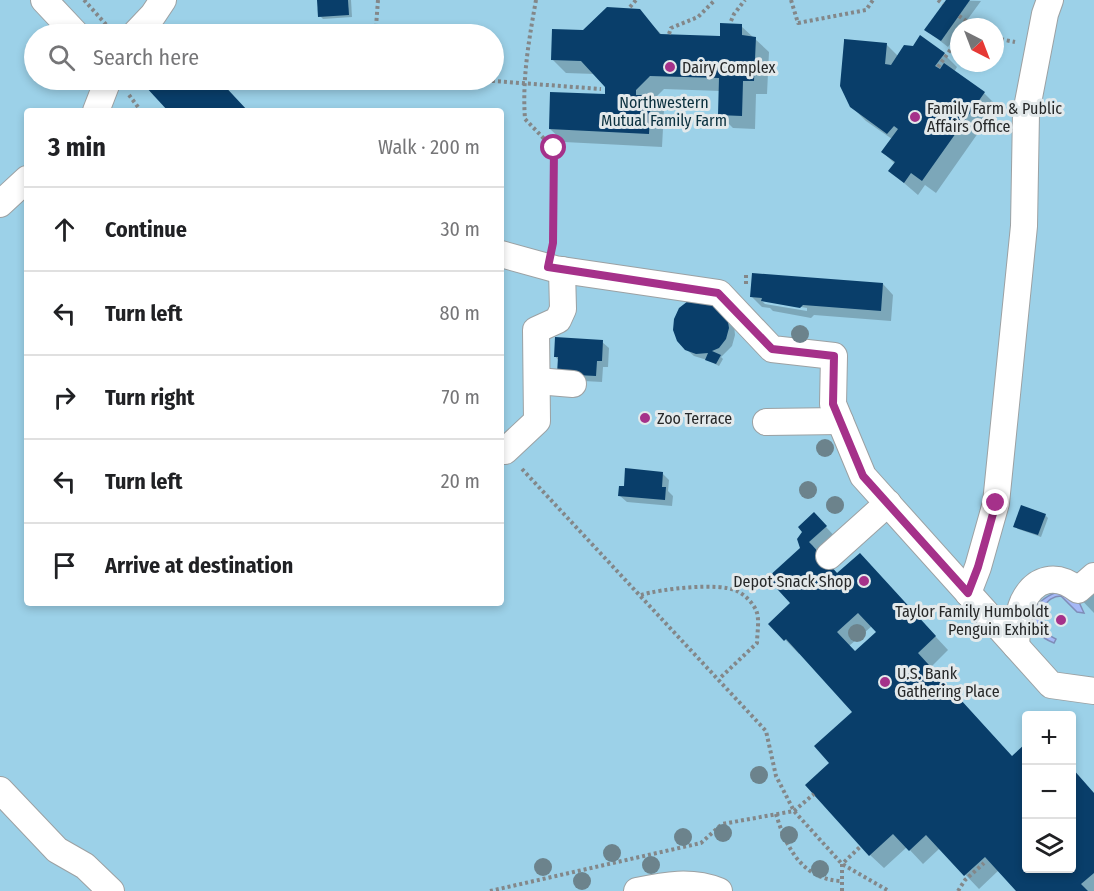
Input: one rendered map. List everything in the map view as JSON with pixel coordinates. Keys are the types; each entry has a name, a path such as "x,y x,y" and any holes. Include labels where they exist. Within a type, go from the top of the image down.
{"street":[{"path":"44,0 67,24"},
{"path":"144,24 163,0"},
{"path":"968,593 978,567 996,503 1024,226 1026,113 1050,0"},
{"path":"99,108 114,90"},
{"path":"0,204 24,182"},
{"path":"504,255 555,269 718,293 772,349 834,356 833,404 863,476 1051,684 1094,691"},
{"path":"505,451 537,421 536,330 558,320 563,309 555,269"},
{"path":"537,381 573,384"},
{"path":"766,422 840,421"},
{"path":"829,556 888,503"},
{"path":"1016,645 1019,615 1023,602 1035,585 1054,579 1066,581 1078,590 1094,576"},
{"path":"0,790 57,850 85,866 111,891"},
{"path":"637,891 681,884 703,886 719,891"}],"path":[{"path":"84,0 107,24"},
{"path":"376,24 378,0"},
{"path":"536,0 524,82 525,119 554,148 555,269"},
{"path":"630,7 636,0"},
{"path":"669,34 671,28 690,22 702,15 715,0"},
{"path":"731,21 746,0"},
{"path":"791,0 798,23 866,10 873,0"},
{"path":"938,0 943,4"},
{"path":"938,67 950,50"},
{"path":"504,81 601,89"},
{"path":"123,90 138,108"},
{"path":"505,451 766,731 777,776 794,811 842,864 889,891"},
{"path":"641,595 661,589 702,587 735,590 748,598 757,612 757,643 719,679"},
{"path":"490,891 700,843 722,824 794,811 814,794"},
{"path":"776,814 785,843 808,868 826,880 842,880"},
{"path":"843,891 842,864 861,846"},
{"path":"957,891 965,880 984,863"}],"green space":[{"name":"Northwestern Mutual Family Farm","path":"0,0 1094,0 1094,891 0,891"}],"shaded area":[{"path":"1058,592 1078,600 1084,613 1077,612 1061,596 1051,599 1039,611 1043,632 1056,639 1054,643 1037,631 1033,616 1040,602"}],"building":[{"path":"317,0 348,0 349,15 318,17"},
{"path":"946,0 970,0 957,18 950,18 950,28 941,41 924,30"},
{"name":"Dairy Complex","path":"607,7 640,9 660,34 720,36 720,23 742,24 742,35 756,37 754,81 743,81 742,116 718,115 719,78 650,76 636,90 636,95 651,95 649,134 549,129 550,92 605,94 605,87 581,61 551,60 552,29 583,30"},
{"name":"Family Farm & Public Affairs Office","path":"920,35 945,53 935,66 940,69 944,63 950,67 950,72 957,72 985,92 922,181 911,173 904,183 888,171 895,162 881,152 898,129 894,126 887,134 850,107 840,86 844,39 887,43 885,64 891,65 904,45 913,46"},
{"path":"149,90 228,90 245,108 165,108"},
{"path":"752,273 883,283 881,311 803,305 800,308 761,301 762,298 750,297"},
{"path":"711,300 727,316 729,328 726,339 719,348 712,351 721,355 716,364 705,360 708,353 696,354 685,350 677,341 673,330 674,319 679,308 688,301"},
{"path":"555,337 603,340 602,361 597,361 596,376 557,374 558,357 554,357"},
{"path":"625,468 663,472 662,487 666,487 665,500 618,496 619,486 624,486"},
{"path":"1021,505 1046,514 1038,535 1013,527"},
{"name":"U.S. Bank Gathering Place","path":"814,512 827,526 809,542 837,573 860,553 936,636 918,653 1012,756 1022,747 1022,873 1076,873 1076,773 1094,793 1094,873 1081,884 1088,891 1016,891 985,857 964,876 926,835 909,851 893,834 869,856 805,785 829,763 814,746 852,712 786,639 784,641 768,624 790,603 767,578 800,548 797,539 802,532 798,527","holes":["858,613 876,632 855,651 837,632"]}],"place":[{"name":"Dairy Complex","path":"670,67"},
{"name":"Family Farm & Public Affairs Office","path":"915,117"},
{"name":"Zoo Terrace","path":"645,418"},
{"name":"Depot Snack Shop","path":"864,581"},
{"name":"Taylor Family Humboldt Penguin Exhibit","path":"1061,620"},
{"name":"U.S. Bank Gathering Place","path":"885,682"}],"route":[{"path":"554,148 553,243 548,267 718,293 772,349 834,356 833,404 863,476 968,593 978,567 996,503"}]}
